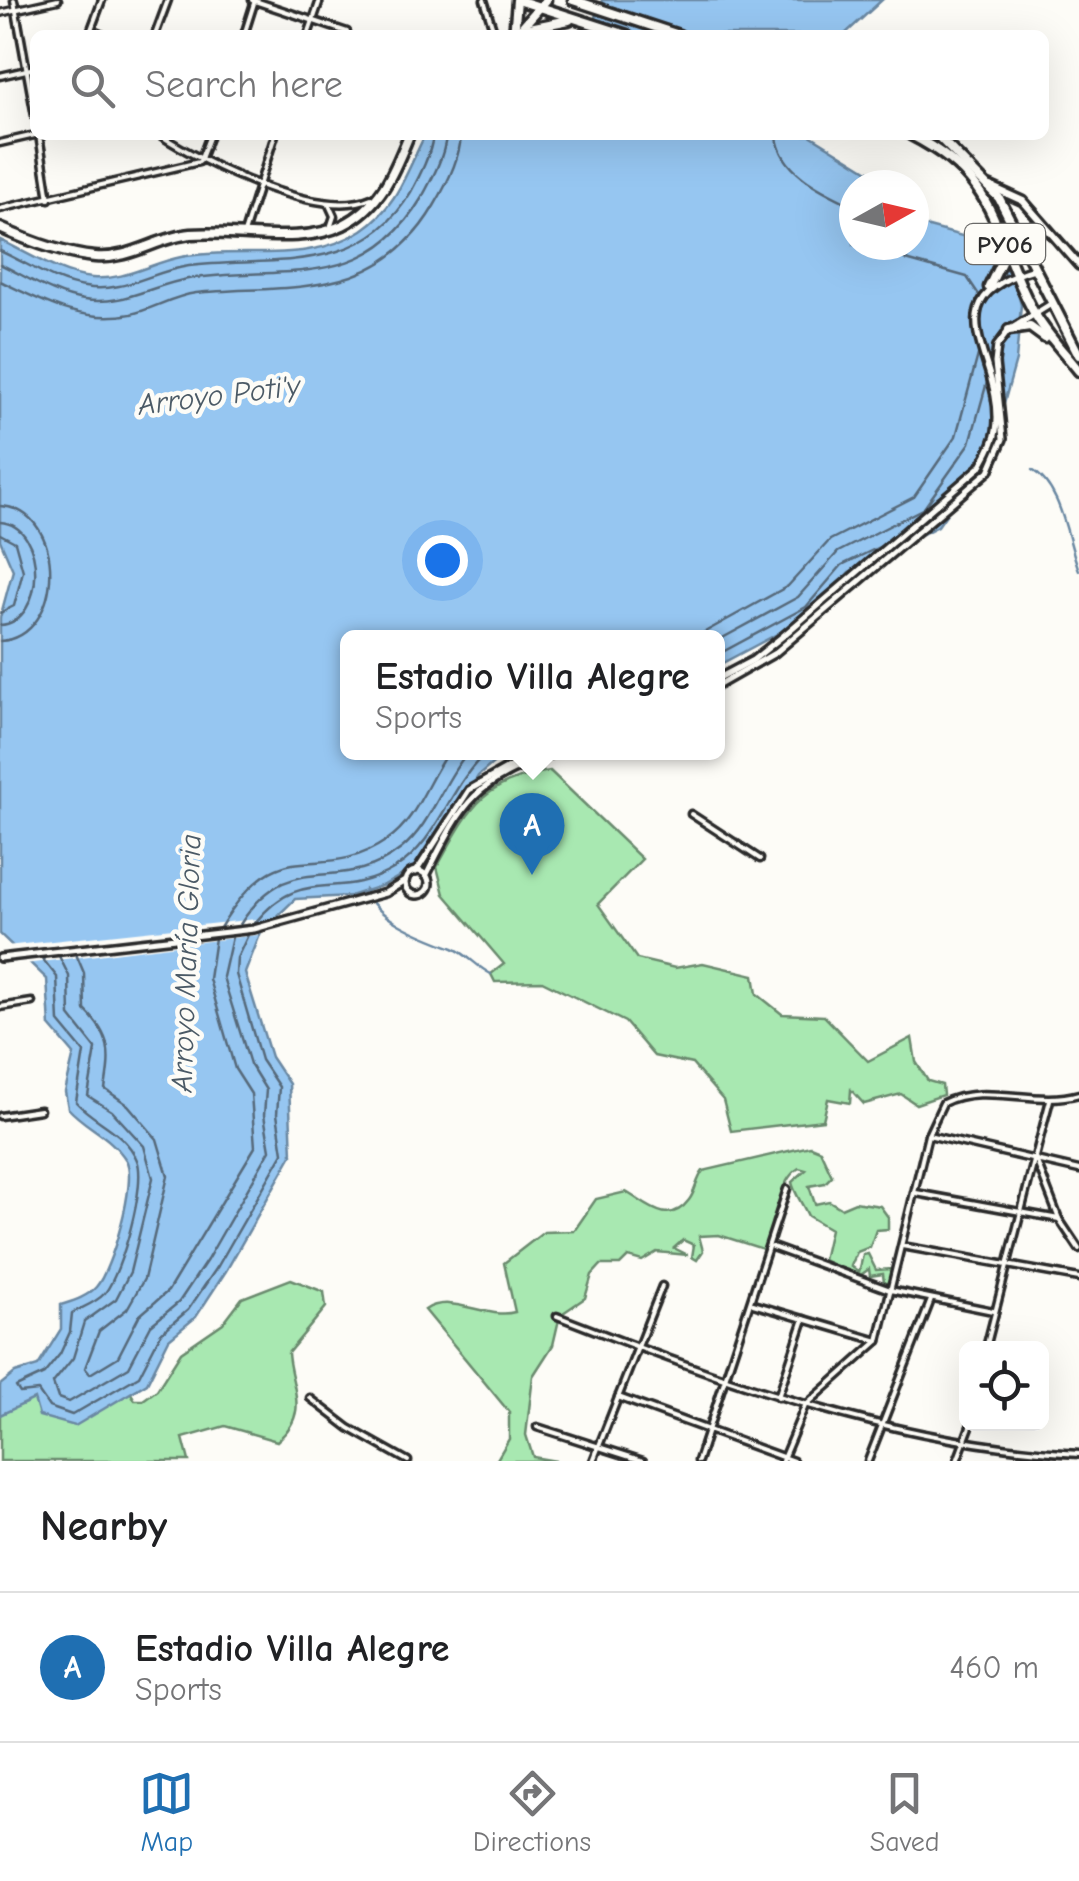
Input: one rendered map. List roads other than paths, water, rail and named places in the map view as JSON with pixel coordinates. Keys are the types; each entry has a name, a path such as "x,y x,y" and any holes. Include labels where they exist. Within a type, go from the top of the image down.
{"main road":[{"path":"516,30 517,0 612,30"},
{"path":"519,30 546,0"},
{"path":"573,0 664,30"},
{"path":"524,30 546,22 584,21"},
{"path":"0,228 98,257 124,255 178,236 327,230 359,215 384,190 407,140"},
{"name":"PY06","path":"920,140 987,189"},
{"name":"PY06","path":"942,140 987,189 1015,275 1034,314 1076,368"},
{"path":"987,189 1002,205 1020,198"},
{"path":"987,189 1020,198 1079,265"},
{"name":"PY06","path":"1002,205 1079,355"},
{"path":"990,288 1000,262 997,220"},
{"path":"1009,330 1024,326 1038,331 1076,368"}],"street":[{"path":"14,0 30,90"},
{"path":"0,14 58,0"},
{"path":"91,30 102,0"},
{"path":"157,30 168,0"},
{"path":"245,30 254,0 341,30"},
{"path":"310,30 320,0"},
{"path":"484,0 493,30"},
{"path":"0,76 30,69"},
{"path":"0,143 30,137"},
{"path":"38,140 49,199"},
{"path":"167,140 200,162 325,202 350,205 384,190"},
{"path":"200,162 208,140"},
{"path":"244,233 273,140"},
{"path":"0,209 200,162"},
{"path":"325,202 334,216 327,230"},
{"path":"725,677 783,636 980,467 992,444 996,420 976,327 977,309 990,288 1034,269"},
{"path":"725,678 775,653 990,471 1002,448 1004,429 995,363 998,346 1009,330 1051,304"},
{"path":"385,893 416,872 468,790 522,760"},
{"path":"0,958 254,929 385,893 425,892 426,876 476,792 499,776 538,760"},
{"path":"691,814 760,859"},
{"path":"416,872 426,876"},
{"path":"405,881 408,892"},
{"path":"0,1006 32,1002"},
{"path":"782,1459 805,1406 878,1340 936,1112 953,1097 970,1094 1050,1100 1079,1094"},
{"path":"987,1341 1050,1100"},
{"path":"0,1116 40,1110"},
{"path":"928,1135 1079,1170"},
{"path":"1036,1157 1059,1219 1079,1250"},
{"path":"698,1461 753,1304 788,1188"},
{"path":"915,1193 1059,1219"},
{"path":"770,1246 890,1290 992,1311"},
{"path":"902,1246 1079,1278"},
{"path":"593,1461 662,1286"},
{"path":"868,1461 931,1300"},
{"path":"753,1304 878,1340"},
{"path":"558,1316 727,1382 805,1406 998,1450 1079,1454 1076,1461"},
{"path":"778,1398 804,1319"},
{"path":"618,1397 793,1461"},
{"path":"310,1398 349,1428 408,1461"},
{"path":"537,1428 643,1461"},
{"path":"957,1461 969,1431"}],"water":[{"path":"602,0 882,0 849,30 592,30"},
{"path":"423,140 818,140 867,170 839,170 839,260 929,260 929,227 988,243 1015,282 1021,305 1016,360 991,450 938,526 849,572 813,615 725,662 725,630 340,630 340,760 497,760 478,776 439,841 414,868 384,885 350,896 295,899 261,932 245,973 271,1057 289,1084 292,1155 226,1271 196,1317 169,1339 147,1383 75,1426 39,1416 34,1399 0,1415 0,1385 15,1373 38,1366 61,1329 61,1305 88,1293 102,1278 121,1225 129,1170 113,1145 68,1108 65,1092 74,1054 50,1026 47,979 0,934 0,618 13,570 0,540 0,240 57,268 80,276 104,278 181,257 320,248 362,230 384,210"}],"waterway":[{"path":"1032,470 1057,501 1079,570"},
{"path":"365,889 379,910 390,918 458,951 491,974"}],"place":[{"name":"Estadio Villa Alegre","path":"532,875"}],"water label":[{"name":"Arroyo Poti'y","path":"219,395"},
{"name":"Arroyo María Gloria","path":"186,963"}]}
